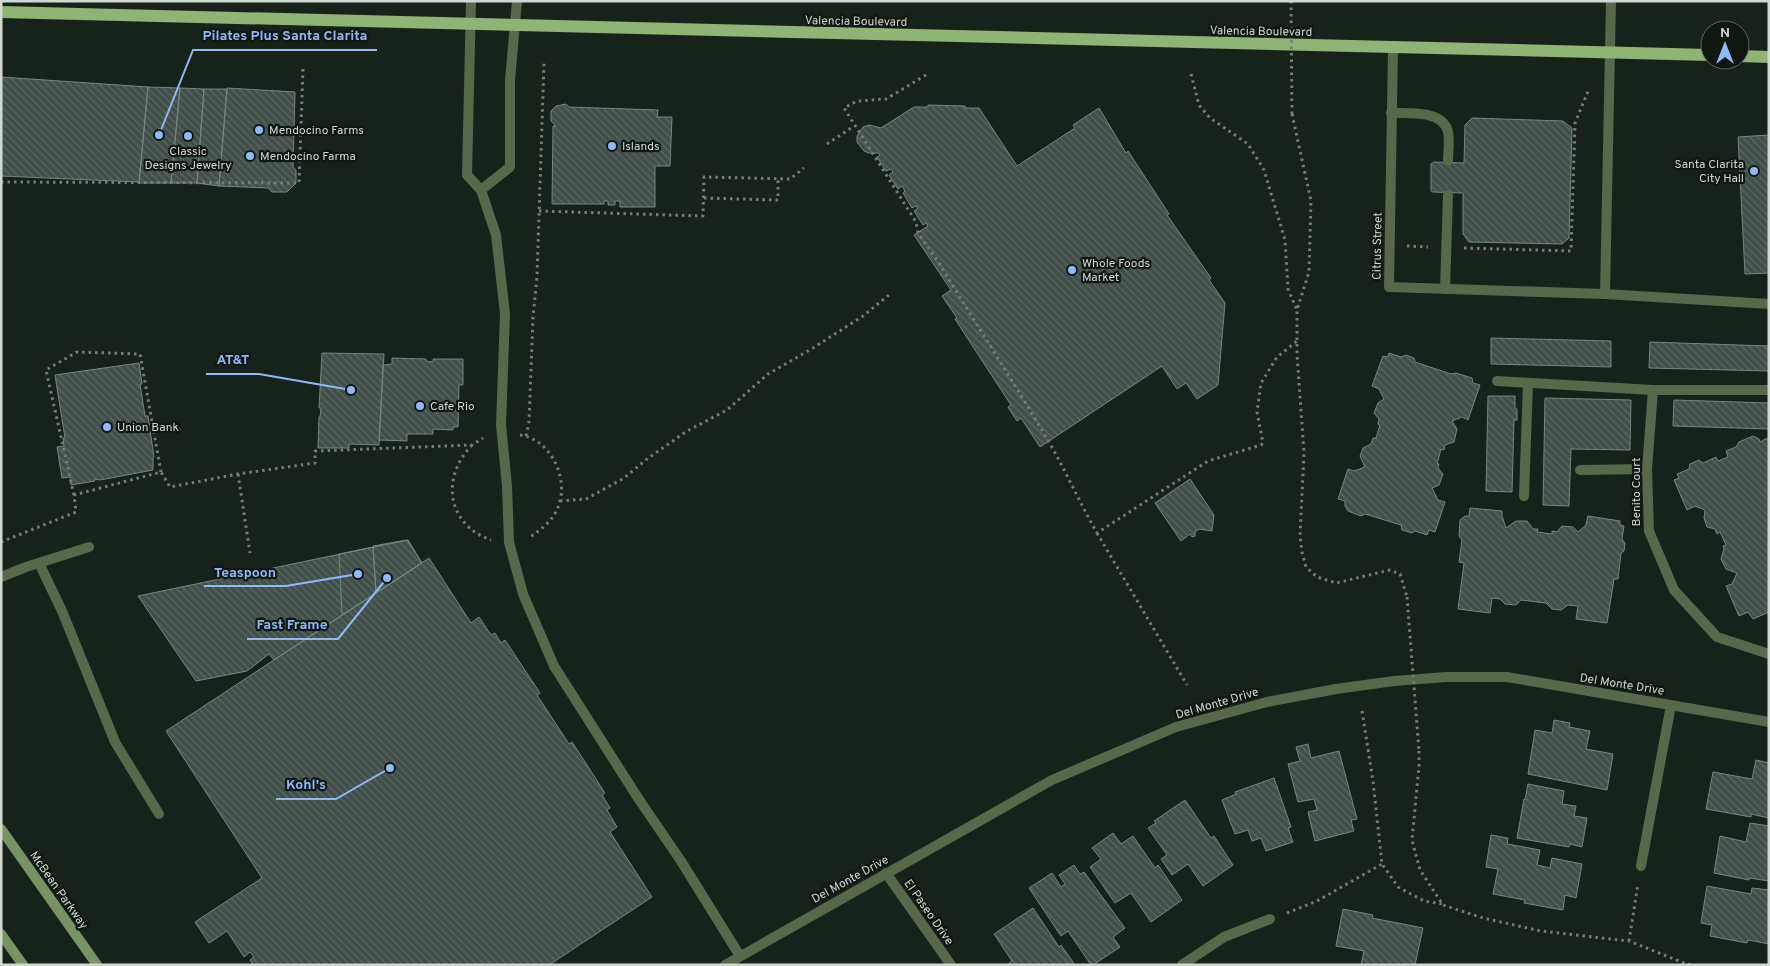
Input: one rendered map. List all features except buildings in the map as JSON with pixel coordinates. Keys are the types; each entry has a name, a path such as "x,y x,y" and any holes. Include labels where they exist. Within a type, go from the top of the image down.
{"main road":[{"name":"Valencia Boulevard","path":"1,12 1700,55"},
{"path":"1750,56 1769,57"},
{"name":"McBean Parkway","path":"1,829 97,965"},
{"path":"1,934 23,965"}],"street":[{"path":"471,1 466,175 480,190 496,235 506,314 501,425 507,486 508,542 522,594 554,666 638,798 681,861 740,956"},
{"path":"480,190 510,167 510,80 517,1"},
{"path":"1605,294 1611,1"},
{"name":"Citrus Street","path":"1394,48 1391,113 1389,287 1605,294 1769,304"},
{"path":"1391,113 1420,113 1437,118 1448,131 1448,161"},
{"path":"1444,289 1448,195"},
{"path":"1498,381 1653,390 1769,390"},
{"path":"1524,496 1528,383"},
{"name":"Benito Court","path":"1653,390 1647,469 1649,531 1674,590 1717,637 1769,654"},
{"path":"1580,470 1647,469"},
{"path":"1,577 89,547"},
{"path":"39,563 62,611 115,742 159,814"},
{"name":"Del Monte Drive","path":"725,965 1052,780 1176,727 1268,702 1384,682 1454,677 1507,677 1769,722"},
{"path":"1641,866 1671,704"},
{"name":"El Paseo Drive","path":"886,873 951,965"},
{"path":"1182,965 1224,937 1270,919"}],"path":[{"path":"1291,1 1292,114 1311,201 1310,272 1297,310 1297,341 1304,453 1300,536 1302,552 1306,567 1317,577 1336,583 1390,570 1400,574 1407,597 1419,751 1412,840 1420,870 1443,904"},
{"path":"526,436 529,422 537,277 544,62"},
{"path":"1,182 299,183 303,69"},
{"path":"1191,74 1199,105 1210,118 1248,144 1264,170 1285,240 1288,289 1297,310"},
{"path":"926,75 886,99 857,101 844,108 916,222 918,232 1048,442 1067,474 1080,503 1097,533 1187,685"},
{"path":"1406,246 1571,251 1575,123 1592,83"},
{"path":"828,144 854,126"},
{"path":"539,211 703,216 704,177 790,179 804,168"},
{"path":"704,198 778,200 778,179"},
{"path":"560,501 586,499 624,478 688,431 727,410 768,374 863,316 889,295"},
{"path":"1097,533 1208,461 1261,445 1257,412 1261,383 1277,357 1297,341"},
{"path":"1,542 76,512 74,495 46,370 77,352 140,354 161,472 170,487 238,474 315,463 315,451 472,445"},
{"path":"74,495 161,472"},
{"path":"238,474 250,554"},
{"path":"1362,711 1373,781 1382,864 1398,887 1424,901 1443,904 1483,918 1541,930 1629,941 1684,964 1692,965"},
{"path":"1270,919 1317,901 1382,864"},
{"path":"1629,941 1641,866"}],"place":[{"name":"Mendocino Farms","path":"259,130"},
{"name":"Pilates Plus Santa Clarita","path":"159,135"},
{"name":"Classic Designs Jewelry","path":"188,136"},
{"name":"Islands","path":"612,146"},
{"name":"Mendocino Farma","path":"250,156"},
{"name":"Santa Clarita City Hall","path":"1754,171"},
{"name":"Whole Foods Market","path":"1072,270"},
{"name":"AT&T","path":"351,390"},
{"name":"Cafe Rio","path":"420,406"},
{"name":"Union Bank","path":"107,427"},
{"name":"Teaspoon","path":"358,574"},
{"name":"Fast Frame","path":"387,578"},
{"name":"Kohl's","path":"390,768"}]}
